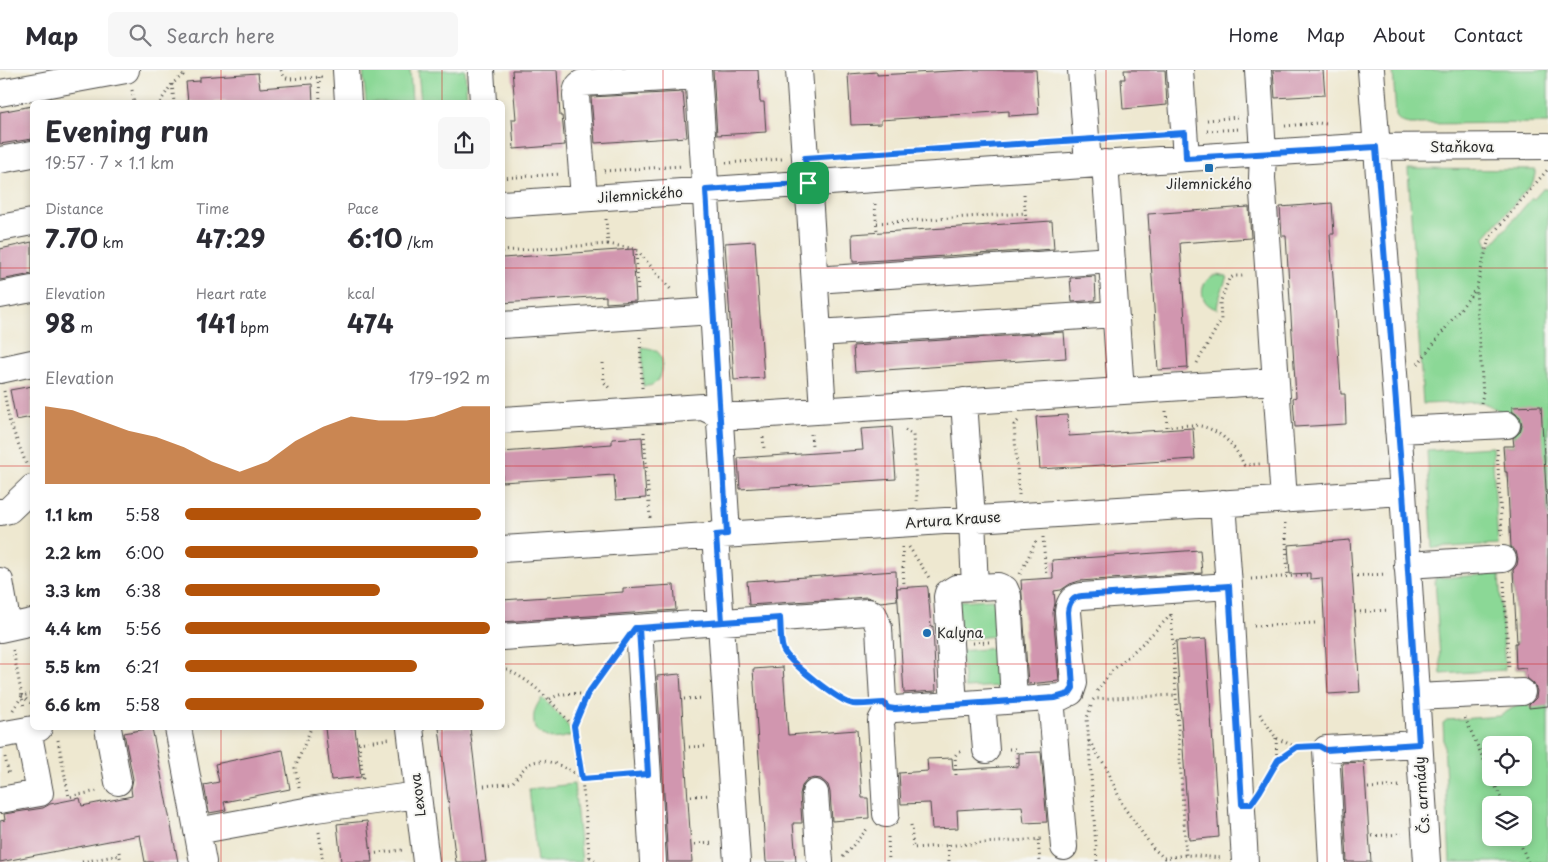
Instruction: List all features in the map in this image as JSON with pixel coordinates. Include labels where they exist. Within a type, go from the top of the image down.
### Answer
[{"type":"street","points":[[12,84],[126,70]]},
{"type":"street","points":[[481,70],[484,100]]},
{"type":"street","points":[[799,70],[823,410]]},
{"type":"street","points":[[1081,70],[1086,139],[1097,164],[1112,260],[1121,390]]},
{"type":"street","points":[[1180,70],[1185,138]]},
{"type":"street","points":[[1258,70],[1262,132],[1262,178],[1284,500]]},
{"type":"street","name":"Čs. armády","points":[[1371,70],[1403,492],[1399,569],[1416,697],[1427,862]]},
{"type":"street","points":[[346,73],[348,100]]},
{"type":"street","points":[[584,198],[576,96],[579,85],[582,83],[698,73],[706,190],[702,312],[720,415],[722,622],[737,862]]},
{"type":"street","name":"Jilemnického","points":[[505,204],[1097,164],[1185,138],[1262,132],[1376,147]]},
{"type":"street","name":"Staňkova","points":[[1376,147],[1548,146]]},
{"type":"street","points":[[0,160],[30,154]]},
{"type":"street","points":[[0,228],[30,222]]},
{"type":"street","points":[[815,280],[1112,260]]},
{"type":"street","points":[[0,295],[30,289]]},
{"type":"street","points":[[505,325],[702,312]]},
{"type":"street","points":[[818,333],[1115,314]]},
{"type":"street","points":[[1,379],[30,364]]},
{"type":"street","points":[[505,420],[703,407],[720,415],[741,416],[1275,381]]},
{"type":"street","points":[[964,401],[975,587]]},
{"type":"street","points":[[1398,430],[1495,425]]},
{"type":"street","points":[[0,512],[9,510],[30,490]]},
{"type":"street","name":"Artura Krause","points":[[505,549],[1403,492]]},
{"type":"street","points":[[1223,502],[1242,804],[1235,860]]},
{"type":"street","points":[[1399,569],[1503,559]]},
{"type":"street","points":[[0,581],[14,626]]},
{"type":"street","points":[[886,705],[895,709],[1061,697],[1069,694],[1073,688],[1068,612],[1071,601],[1078,597],[1170,602],[1228,583]]},
{"type":"street","points":[[954,705],[947,597],[948,593],[956,588],[1002,586],[1007,592],[1014,700]]},
{"type":"street","points":[[505,637],[868,612],[874,615],[879,628],[886,705],[881,721],[886,814]]},
{"type":"street","points":[[637,628],[653,862]]},
{"type":"street","points":[[1416,697],[1522,692]]},
{"type":"street","points":[[1051,698],[1055,841]]},
{"type":"street","points":[[982,703],[986,750]]},
{"type":"street","points":[[108,730],[118,782]]},
{"type":"street","points":[[178,730],[203,862]]},
{"type":"street","points":[[1,735],[41,731],[40,793],[6,799]]},
{"type":"street","name":"Lexova","points":[[403,733],[418,795],[418,856]]},
{"type":"street","points":[[1332,862],[1326,750],[1419,744]]},
{"type":"street","points":[[815,793],[820,862]]},
{"type":"street","points":[[197,831],[319,809],[418,795]]},
{"type":"path","points":[[161,100],[172,84],[183,76],[183,70]]},
{"type":"path","points":[[281,70],[284,77],[289,78],[318,77],[346,73]]},
{"type":"path","points":[[318,77],[320,100]]},
{"type":"path","points":[[172,84],[174,100]]},
{"type":"path","points":[[1185,138],[1218,118],[1262,132]]},
{"type":"path","points":[[704,164],[1086,139],[1185,138],[1262,132],[1318,123],[1326,124]]},
{"type":"path","points":[[1495,425],[1481,399],[1483,394],[1476,290],[1489,238],[1548,169]]},
{"type":"path","points":[[1024,194],[1026,220]]},
{"type":"path","points":[[875,204],[877,231]]},
{"type":"path","points":[[876,223],[1026,213]]},
{"type":"path","points":[[606,214],[608,244]]},
{"type":"path","points":[[505,251],[608,244],[636,249],[702,312]]},
{"type":"path","points":[[636,249],[640,316],[642,411],[650,527]]},
{"type":"path","points":[[1194,386],[1194,369],[1221,320],[1220,303],[1229,279],[1234,276],[1268,275]]},
{"type":"path","points":[[1415,367],[1476,290]]},
{"type":"path","points":[[1,379],[9,420],[26,464],[30,480]]},
{"type":"path","points":[[870,407],[913,435],[918,522]]},
{"type":"path","points":[[1020,420],[1014,425],[1020,516]]},
{"type":"path","points":[[1166,427],[1194,426],[1208,429],[1234,445],[1244,464],[1281,463]]},
{"type":"path","points":[[1284,500],[1288,577]]},
{"type":"path","points":[[1043,537],[1046,576]]},
{"type":"path","points":[[902,546],[904,585]]},
{"type":"path","points":[[1352,576],[1399,569]]},
{"type":"path","points":[[1228,583],[1310,576]]},
{"type":"path","points":[[1170,602],[1186,855]]},
{"type":"path","points":[[1097,862],[1087,718],[1100,686],[1112,671],[1144,642],[1170,602]]},
{"type":"path","points":[[1355,612],[1392,610]]},
{"type":"path","points":[[780,618],[783,650],[787,656],[812,678],[840,698],[852,704],[886,705]]},
{"type":"path","points":[[1231,627],[1316,623]]},
{"type":"path","points":[[14,626],[22,696],[30,711]]},
{"type":"path","points":[[598,862],[590,860],[582,779],[574,726],[587,695],[637,628]]},
{"type":"path","points":[[505,669],[516,673],[550,699],[574,726]]},
{"type":"path","points":[[550,699],[564,693],[587,695]]},
{"type":"path","points":[[22,696],[30,694]]},
{"type":"path","points":[[1094,699],[1176,695]]},
{"type":"path","points":[[1463,695],[1465,720],[1482,756]]},
{"type":"path","points":[[22,696],[30,702]]},
{"type":"path","points":[[1236,709],[1253,709],[1258,712],[1276,738],[1278,760]]},
{"type":"path","points":[[310,730],[295,768],[319,809],[322,862]]},
{"type":"path","points":[[41,731],[68,797]]},
{"type":"path","points":[[319,809],[336,800],[363,778],[358,743],[403,733]]},
{"type":"path","points":[[1,735],[6,799]]},
{"type":"path","points":[[1276,738],[1297,747],[1319,746],[1326,750]]},
{"type":"path","points":[[1089,741],[1106,767],[1124,806],[1164,860],[1186,855],[1235,860]]},
{"type":"path","points":[[1242,804],[1251,804],[1278,760],[1297,747]]},
{"type":"path","points":[[484,786],[512,783],[529,764],[536,762],[554,764],[574,773],[582,779],[648,774]]},
{"type":"path","points":[[1368,788],[1403,786]]},
{"type":"path","points":[[840,862],[844,854],[872,822],[886,814]]},
{"type":"path","points":[[911,825],[912,848],[1055,841]]},
{"type":"path","points":[[1372,836],[1406,834]]},
{"type":"path","points":[[1040,862],[1055,841]]},
{"type":"path","points":[[948,845],[949,862]]},
{"type":"path","points":[[1521,846],[1528,862]]},
{"type":"path","points":[[82,862],[120,853],[121,862]]},
{"type":"path","points":[[371,854],[418,856]]},
{"type":"green space","points":[[363,70],[410,70],[412,100],[366,100]]},
{"type":"green space","points":[[418,70],[465,70],[467,100],[421,100]]},
{"type":"green space","points":[[1393,70],[1548,70],[1548,123],[1404,123],[1396,116]]},
{"type":"green space","points":[[1408,169],[1535,170],[1533,182],[1485,237],[1489,248],[1532,198],[1534,199],[1543,189],[1548,189],[1548,862],[1450,862],[1443,723],[1447,720],[1500,716],[1528,698],[1526,669],[1516,669],[1515,643],[1517,642],[1507,472],[1505,472],[1503,446],[1514,445],[1512,417],[1482,402],[1423,404]]},
{"type":"green space","points":[[1217,274],[1227,276],[1217,309],[1206,302],[1202,292],[1206,281]]},
{"type":"green space","points":[[642,347],[655,350],[659,353],[662,361],[660,376],[650,386],[643,386]]},
{"type":"green space","points":[[1492,447],[1498,544],[1433,548],[1427,451]]},
{"type":"green space","points":[[1499,574],[1505,670],[1441,674],[1435,578]]},
{"type":"green space","points":[[992,599],[997,602],[999,632],[997,636],[961,639],[958,601]]},
{"type":"green space","points":[[996,648],[1001,652],[1000,686],[965,688],[961,651]]},
{"type":"green space","points":[[542,698],[564,720],[572,735],[552,738],[544,736],[535,729],[534,712]]},
{"type":"green space","points":[[574,784],[582,862],[537,862],[529,789]]},
{"type":"building","points":[[512,70],[557,70],[560,116],[562,116],[565,145],[514,149],[512,119],[516,119]]},
{"type":"building","points":[[713,70],[758,70],[760,102],[764,102],[766,132],[717,135]]},
{"type":"building","points":[[970,70],[1036,70],[1039,114],[1009,116],[1009,111],[881,120],[881,124],[851,125],[848,74],[877,72],[877,75]]},
{"type":"building","points":[[1124,70],[1165,70],[1167,105],[1123,109],[1121,79],[1125,79]]},
{"type":"building","points":[[1273,70],[1323,70],[1325,95],[1275,98]]},
{"type":"building","points":[[258,73],[260,88],[312,84],[313,100],[188,100],[186,82],[200,81],[200,77]]},
{"type":"building","points":[[683,92],[687,137],[595,143],[591,97]]},
{"type":"building","points":[[30,106],[30,139],[0,144],[0,112]]},
{"type":"building","points":[[1332,203],[1334,234],[1330,234],[1341,394],[1345,394],[1346,424],[1295,427],[1293,398],[1296,397],[1286,236],[1282,236],[1280,207]]},
{"type":"building","points":[[1249,207],[1251,238],[1180,243],[1188,368],[1158,370],[1148,214]]},
{"type":"building","points":[[1052,221],[1054,249],[853,262],[852,234]]},
{"type":"building","points":[[755,241],[764,378],[734,380],[725,243]]},
{"type":"building","points":[[30,242],[30,274],[0,280],[0,249]]},
{"type":"building","points":[[633,249],[636,301],[606,303],[606,296],[505,303],[505,258]]},
{"type":"building","points":[[1095,276],[1096,300],[1072,302],[1070,278]]},
{"type":"building","points":[[1064,332],[1066,358],[855,372],[853,346]]},
{"type":"building","points":[[30,386],[30,417],[16,420],[10,390]]},
{"type":"building","points":[[1541,406],[1548,521],[1548,706],[1529,708],[1529,705],[1536,698],[1537,691],[1534,684],[1527,678],[1526,668],[1516,669],[1515,643],[1517,643],[1513,570],[1517,565],[1518,559],[1516,551],[1511,547],[1507,472],[1505,472],[1503,446],[1514,446],[1513,438],[1520,432],[1522,425],[1520,417],[1512,411],[1512,407]]},
{"type":"building","points":[[1067,415],[1069,436],[1193,428],[1195,459],[1040,469],[1036,417]]},
{"type":"building","points":[[892,427],[896,479],[740,489],[738,458],[863,450],[861,429]]},
{"type":"building","points":[[642,437],[646,498],[616,500],[614,475],[505,482],[505,452],[612,444],[612,439]]},
{"type":"building","points":[[1350,540],[1360,692],[1328,694],[1322,578],[1310,579],[1310,573],[1290,574],[1288,545]]},
{"type":"building","points":[[1200,550],[1202,573],[1079,581],[1061,590],[1054,591],[1055,603],[1053,613],[1059,681],[1028,684],[1021,580],[1053,578],[1052,560]]},
{"type":"building","points":[[896,571],[897,600],[881,602],[867,597],[749,605],[747,581]]},
{"type":"building","points":[[674,585],[676,610],[505,622],[505,600],[623,592],[623,588]]},
{"type":"building","points":[[927,586],[931,627],[933,626],[936,691],[904,693],[897,588]]},
{"type":"building","points":[[1206,639],[1219,837],[1189,840],[1176,641]]},
{"type":"building","points":[[783,667],[788,735],[857,730],[862,798],[868,798],[869,818],[832,821],[828,785],[821,779],[807,780],[802,786],[800,794],[802,823],[793,823],[796,862],[766,862],[753,669]]},
{"type":"building","points":[[680,674],[692,862],[668,862],[657,676]]},
{"type":"building","points":[[152,730],[178,862],[145,862],[140,835],[0,862],[0,821],[5,820],[4,814],[43,808],[50,804],[80,798],[82,806],[132,796],[133,779],[124,733]]},
{"type":"building","points":[[325,730],[355,730],[361,777],[331,780]]},
{"type":"building","points":[[439,730],[470,730],[486,862],[456,862]]},
{"type":"building","points":[[283,750],[290,789],[224,802],[226,810],[209,813],[204,785],[219,782],[215,764]]},
{"type":"building","points":[[1041,752],[1047,822],[1024,823],[1022,806],[957,810],[958,828],[932,829],[930,803],[901,804],[899,773],[928,771],[927,759],[952,758],[953,770],[1019,766],[1019,753]]},
{"type":"building","points":[[1364,762],[1371,862],[1347,862],[1342,763]]},
{"type":"building","points":[[367,821],[372,862],[341,862],[337,824]]},
{"type":"place","name":"Jilemnického","points":[[1209,168]]},
{"type":"place","name":"Kalyna","points":[[927,633]]},
{"type":"route","points":[[1185,133],[1186,158],[1263,152],[1376,147],[1403,492],[1419,744],[1326,750],[1319,746],[1297,747],[1278,760],[1251,804],[1242,804],[1229,586],[1082,596],[1074,599],[1069,604],[1068,612],[1074,683],[1069,694],[1055,698],[895,709],[888,708],[884,703],[852,704],[840,698],[812,678],[787,656],[783,650],[780,618],[639,628],[648,774],[582,779],[574,726],[587,695],[635,628],[722,622],[716,535],[727,534],[706,190],[808,183],[805,158],[1086,139],[1185,133]]}]
